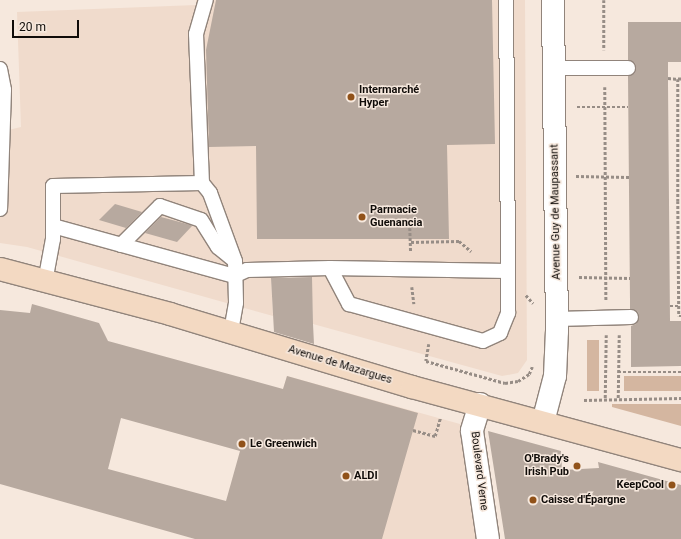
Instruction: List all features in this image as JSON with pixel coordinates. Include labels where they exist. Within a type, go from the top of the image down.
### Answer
[{"type":"street","name":"Avenue Guy de Maupassant","points":[[543,422],[555,376],[557,319],[553,0]]},
{"type":"street","name":"Avenue de Mazargues","points":[[0,269],[231,332],[412,386],[681,460]]},
{"type":"street","name":"Boulevard Verne","points":[[480,404],[472,431],[488,539]]},
{"type":"lane","points":[[206,0],[196,34],[202,182],[210,193],[235,261],[234,276],[236,303],[231,332]]},
{"type":"lane","points":[[330,268],[349,304],[483,341],[500,333],[508,312],[506,0]]},
{"type":"lane","points":[[0,68],[4,90],[0,209]]},
{"type":"lane","points":[[554,68],[628,68]]},
{"type":"lane","points":[[45,282],[53,239],[53,186],[202,182]]},
{"type":"lane","points":[[121,245],[160,206],[201,220],[218,247],[235,261]]},
{"type":"lane","points":[[53,226],[234,276],[247,270],[330,268],[508,271]]},
{"type":"lane","points":[[557,319],[606,325],[631,317]]},
{"type":"path","points":[[604,0],[606,278],[605,398]]},
{"type":"path","points":[[668,78],[679,79],[679,316],[681,316]]},
{"type":"path","points":[[554,107],[628,107]]},
{"type":"path","points":[[556,176],[629,177]]},
{"type":"path","points":[[557,277],[630,278]]},
{"type":"path","points":[[670,306],[679,306]]},
{"type":"path","points":[[599,332],[606,325]]},
{"type":"path","points":[[606,325],[619,332],[618,398]]},
{"type":"path","points":[[618,372],[681,372]]},
{"type":"path","points":[[584,400],[605,398],[681,398]]},
{"type":"path","points":[[413,430],[435,436],[440,417]]},
{"type":"shaded area","points":[[196,0],[525,0],[527,360],[518,373],[502,376],[313,324],[311,275],[271,277],[273,316],[27,247],[0,243],[0,132],[21,127],[17,12],[196,5]]},
{"type":"shaded area","points":[[587,340],[599,340],[599,391],[587,391]]},
{"type":"shaded area","points":[[287,376],[460,424],[478,539],[239,539]]},
{"type":"shaded area","points":[[624,376],[681,376],[681,391],[624,391]]},
{"type":"shaded area","points":[[612,404],[681,404],[681,426],[612,407]]},
{"type":"building","name":"Intermarché Hyper","points":[[216,0],[492,0],[495,144],[447,145],[449,239],[257,239],[256,146],[209,147],[206,50]]},
{"type":"building","points":[[628,22],[681,22],[681,62],[668,62],[668,83],[670,321],[681,321],[681,366],[631,367],[631,326],[636,324],[639,317],[638,312],[630,309],[628,76],[635,73],[636,68],[635,63],[628,60]]},
{"type":"building","points":[[115,204],[142,212],[126,228],[99,220]]},
{"type":"building","points":[[161,217],[192,226],[177,242],[145,233]]},
{"type":"building","points":[[312,277],[314,344],[274,332],[271,278]]},
{"type":"building","points":[[32,304],[99,323],[108,341],[283,389],[287,376],[418,413],[382,539],[195,539],[0,484],[0,310],[30,313]],"holes":[[[121,418],[240,451],[226,501],[108,469]]]},
{"type":"building","points":[[488,431],[561,451],[562,470],[599,468],[598,462],[681,485],[681,539],[505,539]]},
{"type":"place","name":"Intermarché Hyper","points":[[351,97]]},
{"type":"place","name":"Parmacie Guenancia","points":[[362,217]]},
{"type":"place","name":"Le Greenwich","points":[[242,444]]},
{"type":"place","name":"O'Brady's Irish Pub","points":[[577,466]]},
{"type":"place","name":"ALDI","points":[[346,476]]},
{"type":"place","name":"KeepCool","points":[[672,485]]},
{"type":"place","name":"Caisse d'Épargne","points":[[533,500]]}]
